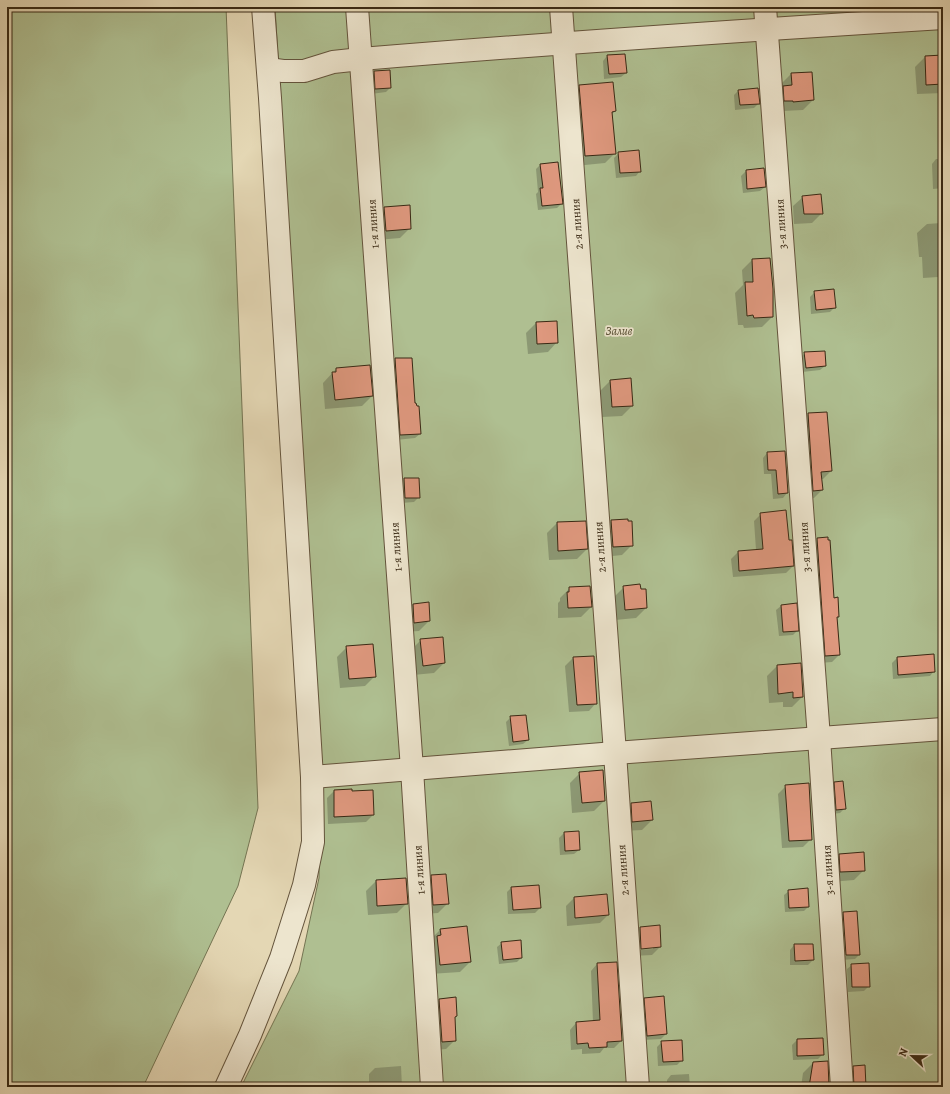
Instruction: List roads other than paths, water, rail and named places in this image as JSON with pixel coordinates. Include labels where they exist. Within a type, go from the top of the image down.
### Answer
[{"type":"street","points":[[226,1087],[250,1035],[281,958],[304,885],[313,842],[312,777],[263,7]]},
{"type":"street","name":"1-я линия","points":[[356,7],[412,769],[432,1087]]},
{"type":"street","name":"2-я линия","points":[[561,7],[638,1087]]},
{"type":"street","name":"3-я линия","points":[[765,7],[819,738],[842,1087]]},
{"type":"street","points":[[268,69],[288,72],[304,71],[333,62],[360,58],[943,18]]},
{"type":"street","points":[[312,777],[943,729]]},
{"type":"park label","name":"Залив","points":[[619,331]]}]
